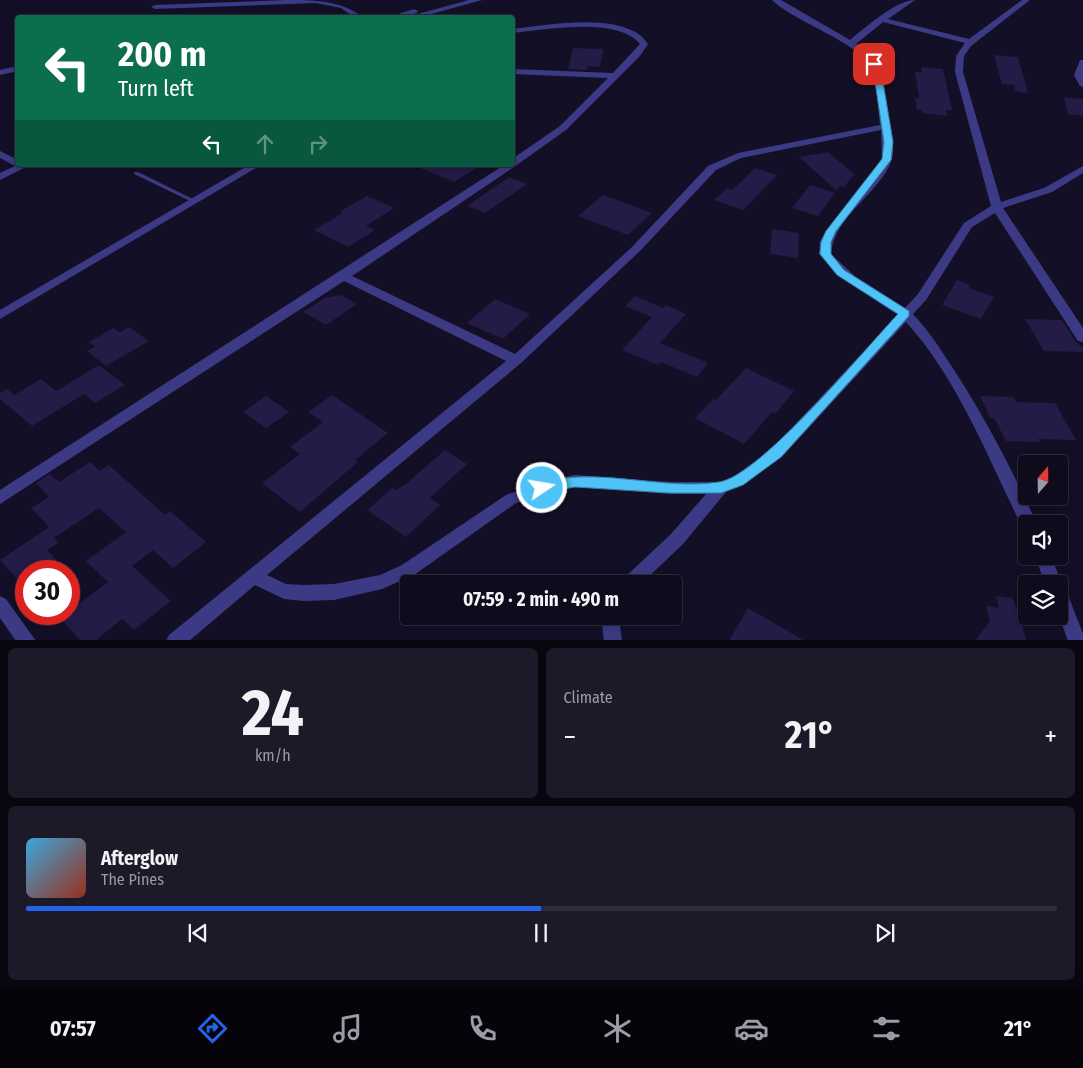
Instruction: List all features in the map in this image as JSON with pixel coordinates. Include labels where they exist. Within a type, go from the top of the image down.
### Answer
[{"type":"street","points":[[400,15],[460,0]]},
{"type":"street","points":[[418,15],[478,0]]},
{"type":"street","points":[[776,0],[869,57],[877,70],[884,127],[888,142],[886,160],[831,231],[826,242],[826,254],[840,272],[905,314],[918,328],[959,389],[1013,489],[1025,515]]},
{"type":"street","points":[[850,45],[880,19],[911,0]]},
{"type":"street","points":[[1026,0],[971,42],[960,56],[959,72],[997,207],[1083,338]]},
{"type":"street","points":[[156,4],[316,1],[343,6],[356,15]]},
{"type":"street","points":[[880,19],[971,42]]},
{"type":"street","points":[[515,31],[594,26],[621,29],[642,39],[644,44],[642,50],[563,128],[515,162]]},
{"type":"street","points":[[1083,62],[1078,76],[1083,84]]},
{"type":"street","points":[[0,73],[15,69]]},
{"type":"street","points":[[515,71],[614,76]]},
{"type":"street","points":[[175,640],[516,360],[636,249],[712,168],[738,156],[884,127]]},
{"type":"street","points":[[0,154],[15,162]]},
{"type":"street","points":[[0,169],[15,165]]},
{"type":"street","points":[[0,176],[15,167]]},
{"type":"street","points":[[0,315],[253,167]]},
{"type":"street","points":[[0,498],[507,167]]},
{"type":"street","points":[[253,576],[284,590],[304,593],[334,592],[382,582],[408,570],[511,499],[553,485],[575,481],[670,488],[721,488],[738,481],[777,453],[922,298],[968,225],[997,207],[1048,190],[1083,169]]},
{"type":"street","points":[[343,276],[516,360]]},
{"type":"street","points":[[639,575],[677,539],[721,488]]},
{"type":"street","points":[[0,604],[27,640]]},
{"type":"street","points":[[1068,618],[1077,640]]},
{"type":"street","points":[[611,625],[613,640]]},
{"type":"lane","points":[[136,173],[194,201]]},
{"type":"building","points":[[573,48],[603,49],[600,67],[588,66],[587,70],[568,69]]},
{"type":"building","points":[[994,55],[1018,57],[1028,93],[1015,91],[1014,85],[1002,84]]},
{"type":"building","points":[[921,67],[943,69],[952,110],[946,110],[948,116],[922,113],[921,110],[917,110],[915,98],[919,98],[915,72],[922,72]]},
{"type":"building","points":[[1064,97],[1083,99],[1083,116],[1068,114]]},
{"type":"building","points":[[828,152],[854,174],[844,187],[840,186],[837,191],[799,157]]},
{"type":"building","points":[[418,167],[478,167],[454,182]]},
{"type":"building","points":[[755,168],[777,175],[743,210],[714,200],[727,188],[732,190]]},
{"type":"building","points":[[509,177],[527,184],[485,213],[467,206]]},
{"type":"building","points":[[810,185],[835,193],[818,216],[792,208]]},
{"type":"building","points":[[603,195],[652,213],[628,235],[578,216]]},
{"type":"building","points":[[367,196],[394,208],[366,226],[375,230],[348,247],[314,230],[343,213],[339,212]]},
{"type":"building","points":[[772,229],[799,233],[798,258],[770,254]]},
{"type":"building","points":[[957,280],[970,285],[969,288],[994,297],[981,319],[942,305]]},
{"type":"building","points":[[341,295],[357,304],[326,325],[303,312],[325,298]]},
{"type":"building","points":[[635,296],[663,308],[666,305],[686,314],[660,343],[708,363],[697,377],[661,362],[658,365],[622,350],[652,317],[625,306]]},
{"type":"building","points":[[495,299],[530,314],[503,339],[467,323]]},
{"type":"building","points":[[1025,319],[1062,320],[1076,342],[1083,348],[1083,352],[1044,351]]},
{"type":"building","points":[[129,327],[149,341],[106,366],[87,351],[95,347],[89,342],[113,328],[120,332]]},
{"type":"building","points":[[99,365],[125,385],[95,403],[84,394],[32,426],[0,399],[0,393],[7,389],[14,395],[41,379],[56,391]]},
{"type":"building","points":[[746,368],[794,391],[775,414],[772,412],[744,444],[695,418],[713,399],[716,400]]},
{"type":"building","points":[[332,395],[388,433],[355,460],[358,462],[300,512],[262,483],[300,454],[290,447],[323,422],[308,412]]},
{"type":"building","points":[[266,396],[289,412],[266,428],[243,412]]},
{"type":"building","points":[[980,396],[1013,397],[1016,402],[1055,403],[1076,440],[1038,439],[1040,442],[1006,441],[994,418],[990,418]]},
{"type":"building","points":[[445,450],[467,464],[430,498],[440,505],[406,537],[367,510],[392,488],[396,490],[407,483]]},
{"type":"building","points":[[90,462],[100,471],[109,465],[165,515],[170,511],[206,542],[173,568],[153,550],[132,566],[171,601],[134,630],[122,619],[96,640],[80,640],[66,625],[80,625],[80,603],[108,582],[86,561],[126,532],[99,508],[54,538],[58,543],[47,550],[57,560],[15,560],[15,577],[0,560],[49,527],[31,508],[49,497],[36,483],[50,474],[59,482]]},
{"type":"building","points":[[996,596],[1013,598],[1018,613],[1018,625],[1022,625],[1027,640],[976,640],[990,621],[986,606],[999,608]]},
{"type":"building","points":[[748,608],[803,640],[730,640]]},
{"type":"route","points":[[542,488],[575,481],[670,488],[721,488],[738,481],[777,453],[905,314],[840,272],[826,254],[826,242],[831,231],[886,160],[888,142],[884,127],[879,79],[874,64]]}]
